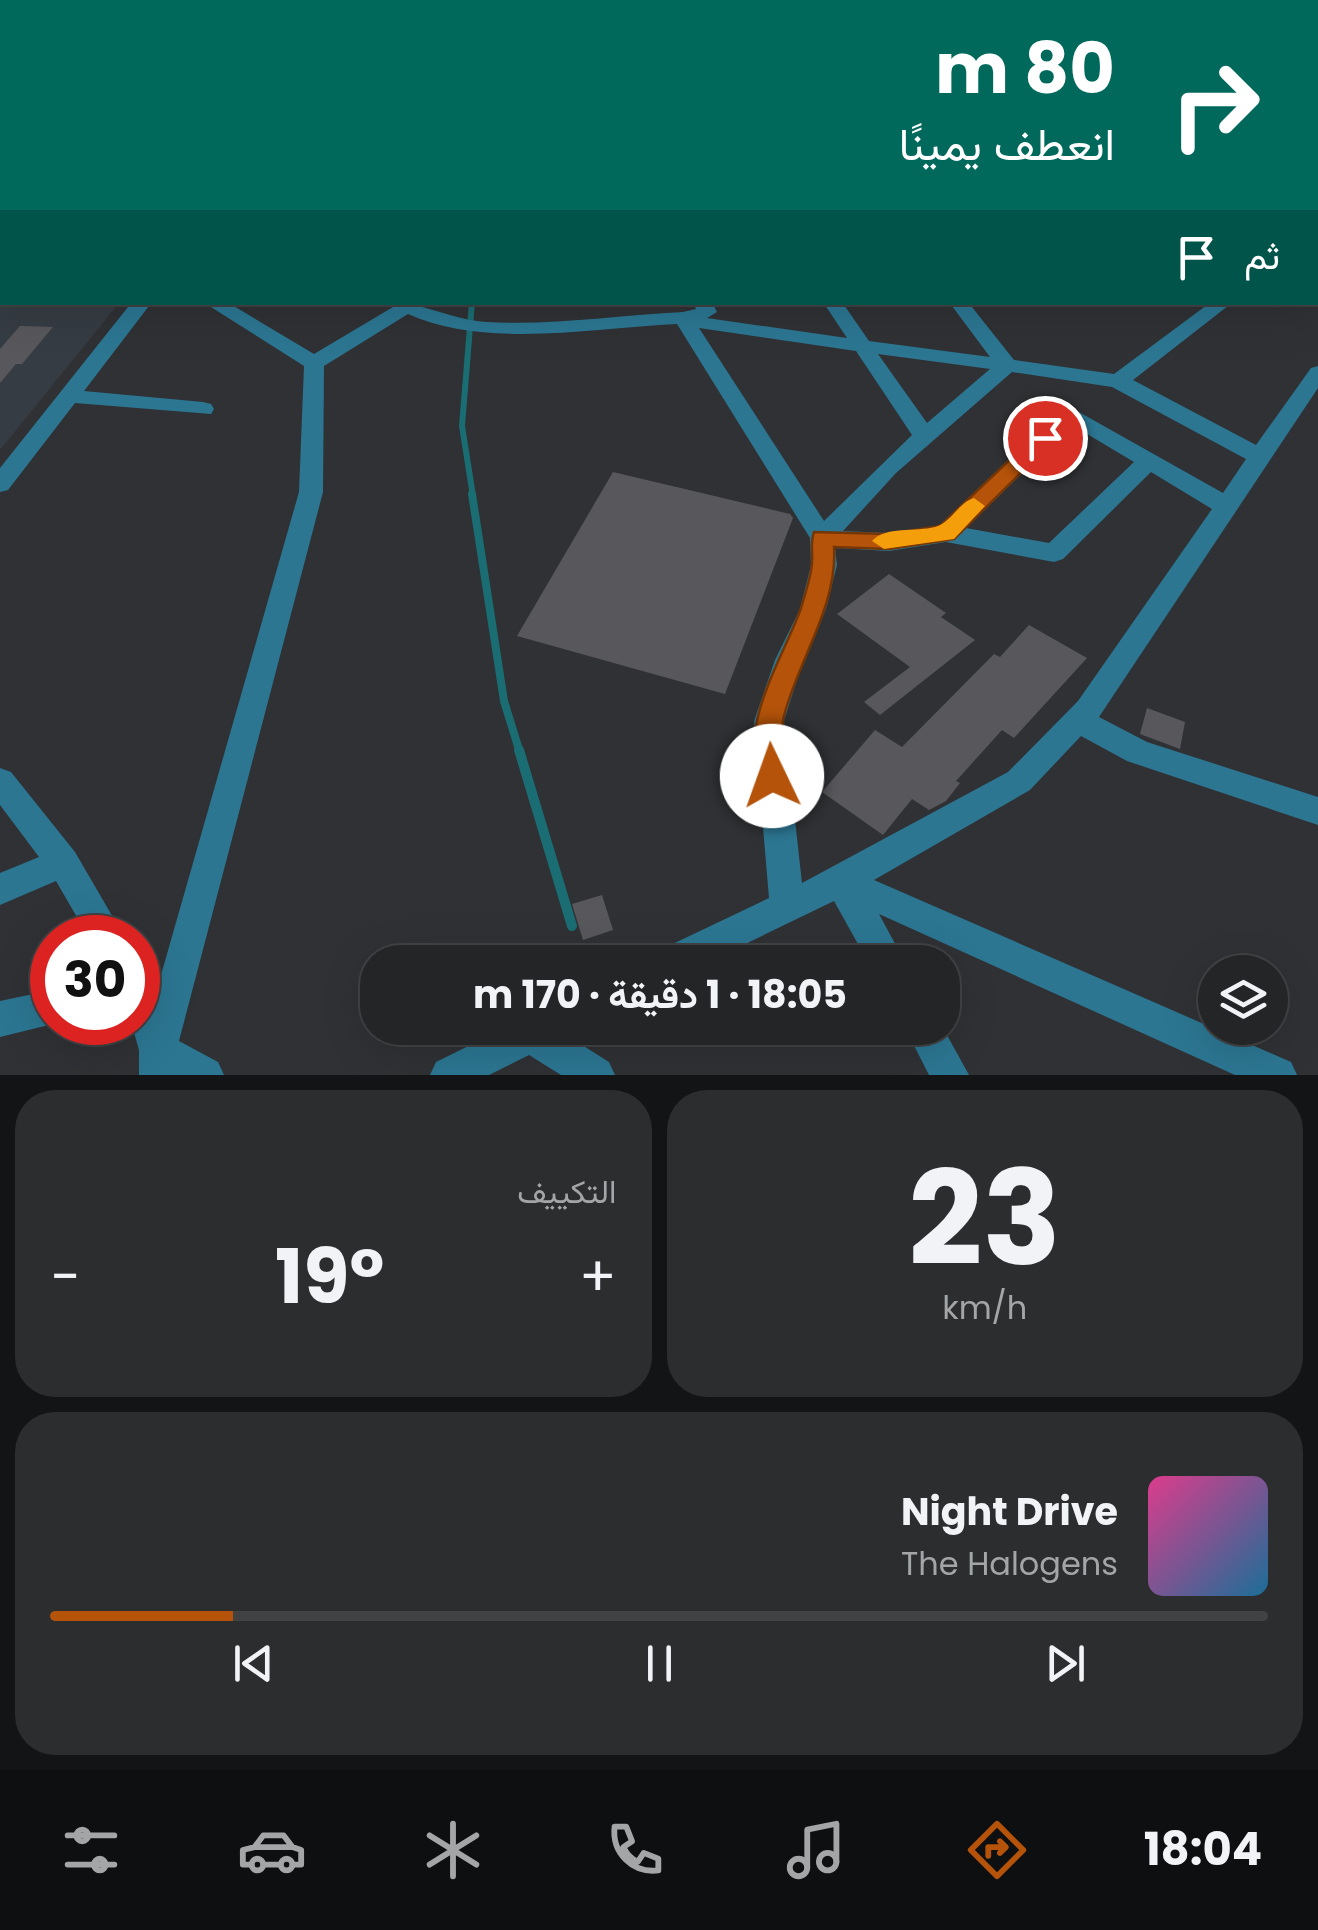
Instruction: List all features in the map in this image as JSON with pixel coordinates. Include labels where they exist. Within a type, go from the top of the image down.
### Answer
[{"type":"street","points":[[0,484],[141,305]]},
{"type":"street","points":[[217,305],[314,362]]},
{"type":"street","points":[[314,362],[400,305]]},
{"type":"street","points":[[407,305],[439,311],[487,328],[683,318],[707,312],[704,305]]},
{"type":"street","points":[[834,305],[925,437]]},
{"type":"street","points":[[960,305],[1007,365]]},
{"type":"street","points":[[1118,381],[1218,305]]},
{"type":"street","points":[[683,318],[722,328],[1118,381],[1260,457]]},
{"type":"street","points":[[683,318],[822,538],[824,564],[812,609],[789,660],[769,721],[786,904]]},
{"type":"street","points":[[205,1075],[158,1062],[311,492],[314,362]]},
{"type":"street","points":[[822,538],[888,468],[1007,365]]},
{"type":"street","points":[[705,945],[841,881],[1018,781],[1078,720],[1318,372]]},
{"type":"street","points":[[66,396],[203,409]]},
{"type":"street","points":[[946,533],[1070,414],[1226,506]]},
{"type":"street","points":[[822,538],[889,542],[946,533],[1054,553],[1148,460]]},
{"type":"street","points":[[1078,720],[1138,752],[1318,811]]},
{"type":"street","points":[[4,792],[63,863],[94,915]]},
{"type":"street","points":[[0,889],[63,863]]},
{"type":"street","points":[[841,881],[877,945]]},
{"type":"street","points":[[841,881],[1278,1075]]},
{"type":"street","points":[[0,1019],[30,1013]]},
{"type":"street","points":[[449,1075],[509,1045]]},
{"type":"street","points":[[556,1045],[596,1075]]},
{"type":"street","points":[[933,1045],[950,1075]]},
{"type":"shaded area","points":[[0,305],[117,305],[0,450]]},
{"type":"building","points":[[20,326],[53,327],[0,383],[0,349]]},
{"type":"building","points":[[613,472],[790,514],[793,518],[725,694],[517,636]]},
{"type":"building","points":[[889,574],[946,613],[941,617],[975,640],[880,715],[864,702],[910,667],[837,614]]},
{"type":"building","points":[[1029,625],[1087,658],[1014,738],[1002,730],[956,781],[960,783],[946,801],[929,810],[912,799],[883,835],[822,792],[875,730],[902,747],[994,654],[1000,657]]},
{"type":"building","points":[[1147,708],[1185,722],[1180,749],[1140,734]]},
{"type":"building","points":[[602,895],[613,930],[583,940],[572,904]]},
{"type":"waterway","points":[[472,305],[462,426],[473,496]]},
{"type":"waterway","points":[[472,494],[504,701],[520,753]]},
{"type":"waterway","points":[[519,750],[572,926]]},
{"type":"slow traffic","points":[[884,541],[946,533],[974,506]]},
{"type":"route","points":[[772,776],[769,721],[789,660],[812,609],[824,564],[822,538],[889,542],[946,533],[1045,438]]}]
